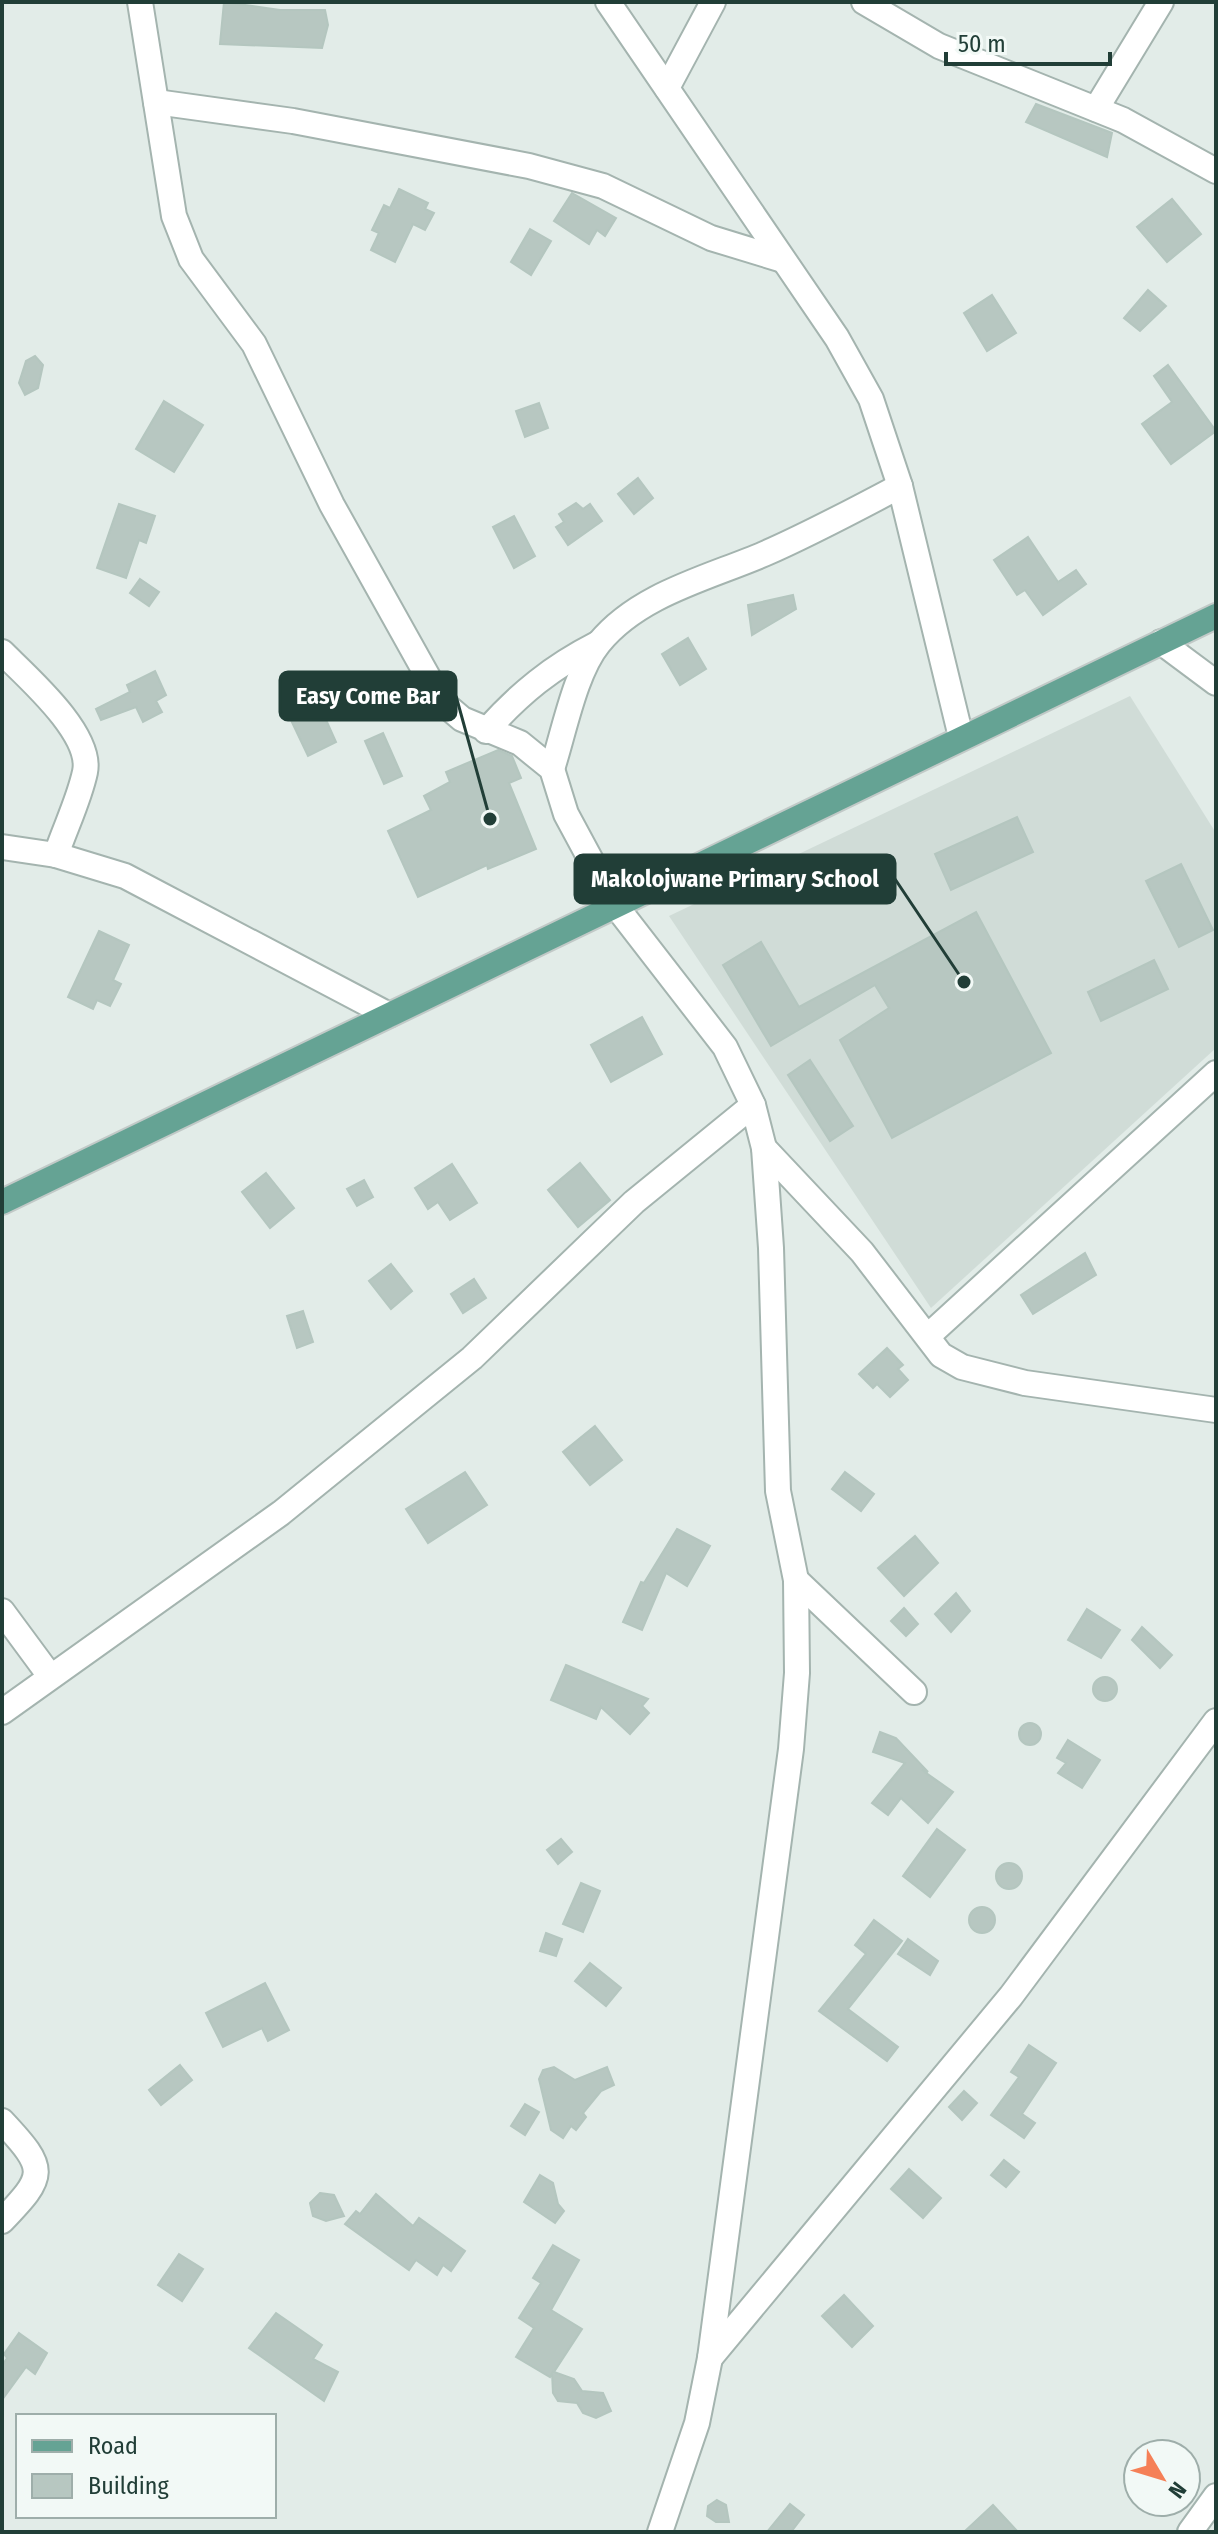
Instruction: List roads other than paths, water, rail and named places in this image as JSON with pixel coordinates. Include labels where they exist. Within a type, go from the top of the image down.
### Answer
[{"type":"main road","points":[[2,1202],[1216,616]]},
{"type":"street","points":[[140,2],[174,216],[191,259],[254,344],[332,505],[442,702],[462,719],[520,743],[552,769],[566,814],[615,905],[725,1047],[753,1105],[764,1148],[771,1248],[778,1491],[796,1580],[797,1673],[791,1749],[710,2358],[697,2423],[660,2532]]},
{"type":"street","points":[[608,2],[837,338],[871,399],[900,486],[961,737]]},
{"type":"street","points":[[667,88],[713,2]]},
{"type":"street","points":[[1096,109],[1161,2]]},
{"type":"street","points":[[878,5],[939,46],[1096,109],[1170,144],[1216,171]]},
{"type":"street","points":[[156,102],[293,121],[529,166],[603,186],[711,238],[783,260]]},
{"type":"street","points":[[486,731],[542,675],[597,644],[654,599],[766,553],[900,486]]},
{"type":"street","points":[[1161,642],[1216,683]]},
{"type":"street","points":[[552,769],[579,683],[597,644]]},
{"type":"street","points":[[2,652],[39,689],[85,750],[86,770],[56,855]]},
{"type":"street","points":[[2,847],[56,855],[125,876],[389,1015]]},
{"type":"street","points":[[928,1336],[1216,1073]]},
{"type":"street","points":[[2,1712],[281,1513],[460,1368],[634,1202],[753,1105]]},
{"type":"street","points":[[764,1148],[853,1242],[941,1355],[962,1367],[1025,1383],[1216,1410]]},
{"type":"street","points":[[796,1580],[914,1692]]},
{"type":"street","points":[[2,1611],[50,1676]]},
{"type":"street","points":[[710,2358],[1011,1996],[1216,1721]]},
{"type":"street","points":[[2,2121],[32,2159],[37,2176],[33,2189],[2,2221]]},
{"type":"street","points":[[1190,2532],[1216,2496]]},
{"type":"place","name":"Easy Come Bar","points":[[490,819]]},
{"type":"place","name":"Makolojwane Primary School","points":[[964,982]]}]
